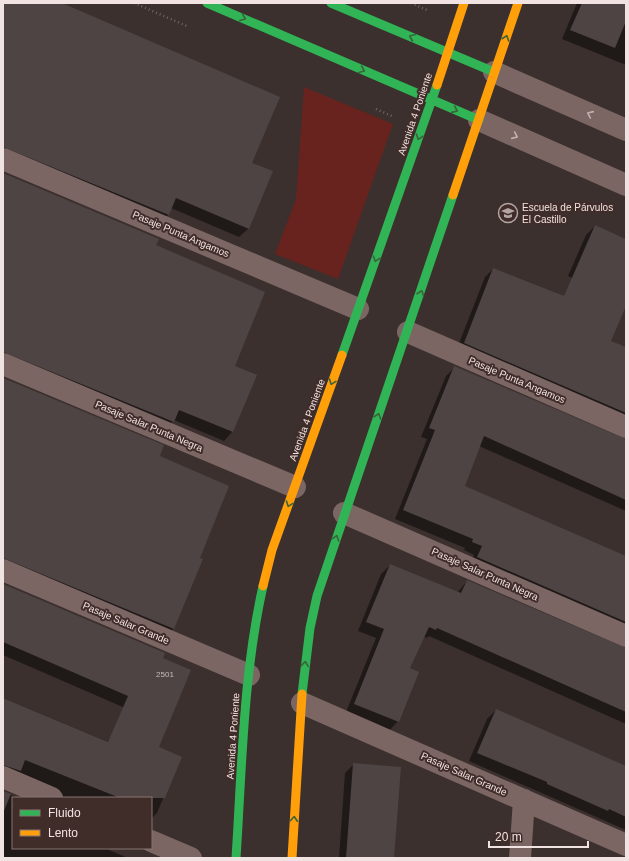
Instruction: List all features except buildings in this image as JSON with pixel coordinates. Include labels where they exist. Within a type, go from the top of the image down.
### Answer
[{"type":"street","points":[[207,3],[626,185]]},
{"type":"street","points":[[332,3],[626,130]]},
{"type":"street","name":"Avenida 4 Poniente","points":[[236,858],[253,635],[264,579],[432,100],[464,3]]},
{"type":"street","points":[[292,858],[308,633],[317,596],[344,513],[408,332],[518,3]]},
{"type":"street","name":"Pasaje Punta Angamos","points":[[3,159],[358,309]]},
{"type":"street","name":"Pasaje Punta Angamos","points":[[408,332],[626,427]]},
{"type":"street","name":"Pasaje Salar Punta Negra","points":[[3,364],[295,487]]},
{"type":"street","name":"Pasaje Salar Punta Negra","points":[[344,513],[626,636]]},
{"type":"street","name":"Pasaje Salar Grande","points":[[3,570],[249,675]]},
{"type":"street","name":"Pasaje Salar Grande","points":[[302,703],[626,846]]},
{"type":"street","points":[[3,777],[50,797]]},
{"type":"street","points":[[520,858],[524,800]]},
{"type":"street","points":[[152,841],[191,858]]},
{"type":"path","points":[[411,3],[429,11]]},
{"type":"shaded area","points":[[304,87],[393,124],[338,279],[275,254],[296,199]]},
{"type":"traffic: fast","points":[[207,3],[479,120]]},
{"type":"traffic: fast","points":[[331,3],[494,72]]},
{"type":"traffic: fast","points":[[342,355],[437,85]]},
{"type":"traffic: fast","points":[[302,694],[310,628],[317,596],[453,195]]},
{"type":"traffic: fast","points":[[236,858],[247,687],[256,620],[263,586]]},
{"type":"traffic: slow","points":[[437,85],[464,3]]},
{"type":"traffic: slow","points":[[453,195],[518,3]]},
{"type":"traffic: slow","points":[[263,586],[272,550],[342,355]]},
{"type":"traffic: slow","points":[[292,858],[302,694]]},
{"type":"place","name":"Escuela de Párvulos El Castillo","points":[[508,213]]}]
